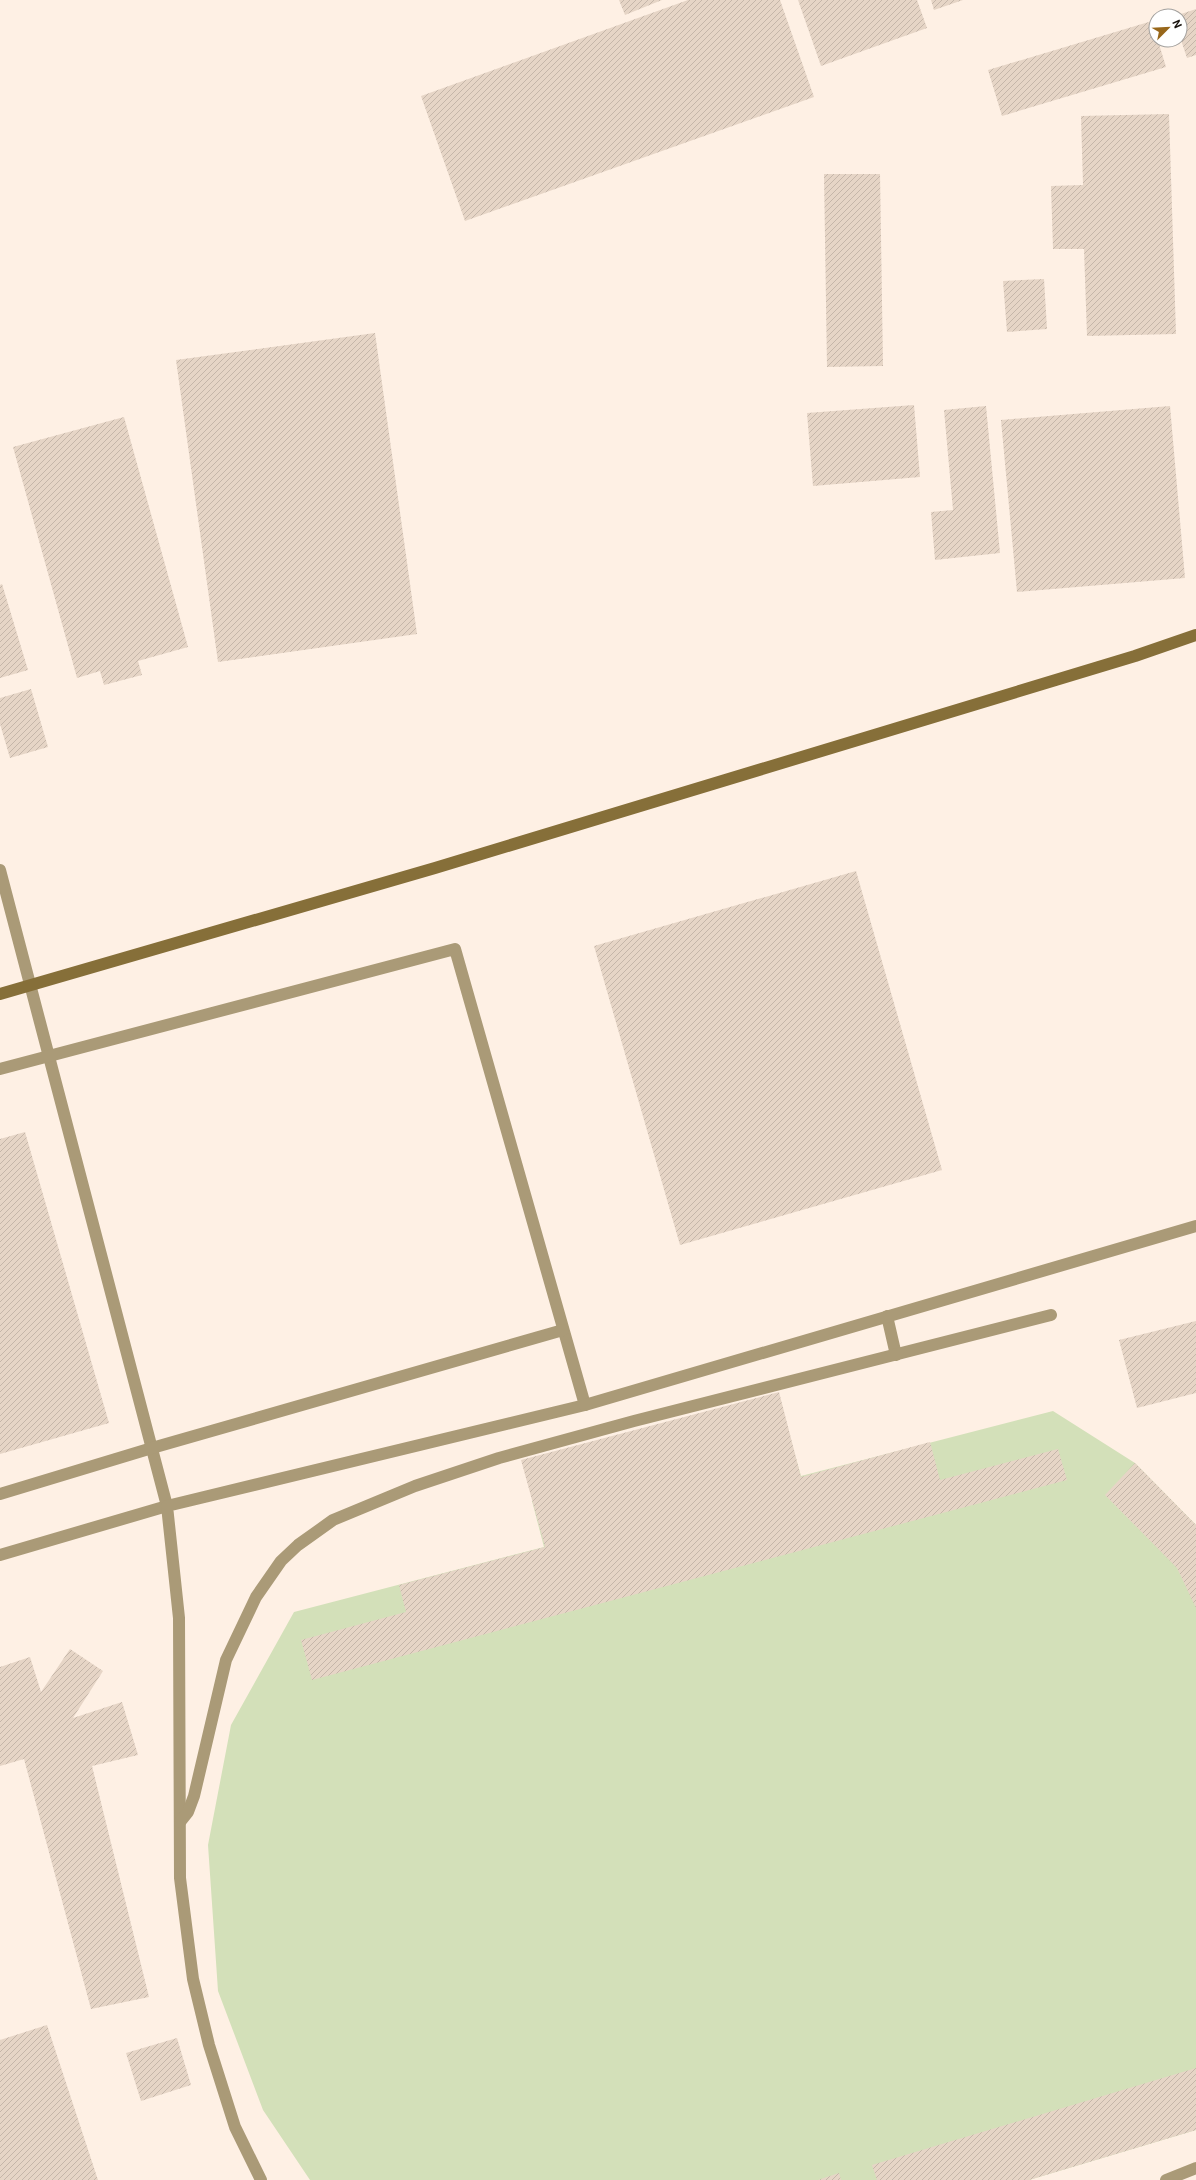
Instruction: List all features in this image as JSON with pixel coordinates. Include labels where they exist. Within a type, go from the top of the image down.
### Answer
[{"type":"street","points":[[0,994],[435,868],[1135,656],[1196,634]]},
{"type":"lane","points":[[0,870],[32,985],[49,1056],[168,1506],[179,1618],[180,1878],[193,1979],[209,2045],[235,2127],[261,2180]]},
{"type":"lane","points":[[0,1070],[455,949],[584,1405]]},
{"type":"lane","points":[[0,1555],[168,1506],[584,1405],[1196,1226]]},
{"type":"lane","points":[[180,1822],[188,1812],[194,1796],[226,1660],[256,1597],[281,1562],[317,1529],[333,1520],[415,1486],[499,1458],[634,1421],[1051,1315]]},
{"type":"lane","points":[[887,1316],[896,1355]]},
{"type":"lane","points":[[0,1494],[152,1448],[563,1330]]},
{"type":"lane","points":[[1166,2180],[1196,2168]]},
{"type":"green space","points":[[1053,1411],[1135,1463],[1196,1525],[1196,2130],[1029,2180],[310,2180],[263,2110],[218,1991],[208,1845],[231,1725],[294,1612],[544,1547],[532,1501],[788,1431],[801,1476]]},
{"type":"building","points":[[619,0],[662,0],[625,15]]},
{"type":"building","points":[[688,0],[780,0],[814,97],[465,221],[421,96]]},
{"type":"building","points":[[798,0],[917,0],[927,28],[821,66]]},
{"type":"building","points":[[931,0],[963,0],[934,10]]},
{"type":"building","points":[[1196,9],[1196,55],[1187,58],[1184,48],[1188,48],[1188,12]]},
{"type":"building","points":[[1148,22],[1148,48],[1160,48],[1166,67],[1002,116],[988,70]]},
{"type":"building","points":[[1169,114],[1176,334],[1087,336],[1084,249],[1053,249],[1051,186],[1083,185],[1081,116]]},
{"type":"building","points":[[824,174],[880,174],[883,366],[827,367]]},
{"type":"building","points":[[1044,279],[1047,329],[1007,332],[1003,281]]},
{"type":"building","points":[[375,333],[417,634],[218,662],[176,360]]},
{"type":"building","points":[[914,405],[920,477],[813,486],[807,413]]},
{"type":"building","points":[[986,406],[1000,553],[935,560],[931,512],[953,510],[944,410]]},
{"type":"building","points":[[1170,406],[1185,578],[1017,592],[1001,420]]},
{"type":"building","points":[[124,417],[188,647],[138,661],[142,675],[104,685],[100,671],[77,678],[13,447]]},
{"type":"building","points":[[2,584],[28,670],[0,678],[0,585]]},
{"type":"building","points":[[31,689],[48,747],[10,758],[0,724],[0,698]]},
{"type":"building","points":[[856,871],[942,1170],[680,1245],[594,946]]},
{"type":"building","points":[[25,1132],[109,1423],[0,1454],[0,1139]]},
{"type":"building","points":[[1196,1321],[1196,1393],[1137,1408],[1119,1340]]},
{"type":"building","points":[[779,1392],[801,1477],[930,1442],[940,1480],[1058,1449],[1067,1480],[312,1680],[301,1640],[406,1612],[399,1585],[545,1547],[521,1460]]},
{"type":"building","points":[[1135,1463],[1196,1525],[1196,1608],[1177,1568],[1105,1495]]},
{"type":"building","points":[[70,1649],[103,1671],[73,1718],[122,1702],[138,1755],[92,1766],[149,1997],[91,2009],[24,1759],[0,1766],[0,1667],[30,1657],[41,1692]]},
{"type":"building","points":[[47,2025],[98,2180],[0,2180],[0,2040]]},
{"type":"building","points":[[177,2038],[191,2085],[141,2101],[126,2053]]},
{"type":"building","points":[[1196,2068],[1196,2130],[1029,2180],[877,2180],[872,2165]]},
{"type":"building","points":[[839,2173],[841,2180],[818,2180]]}]
